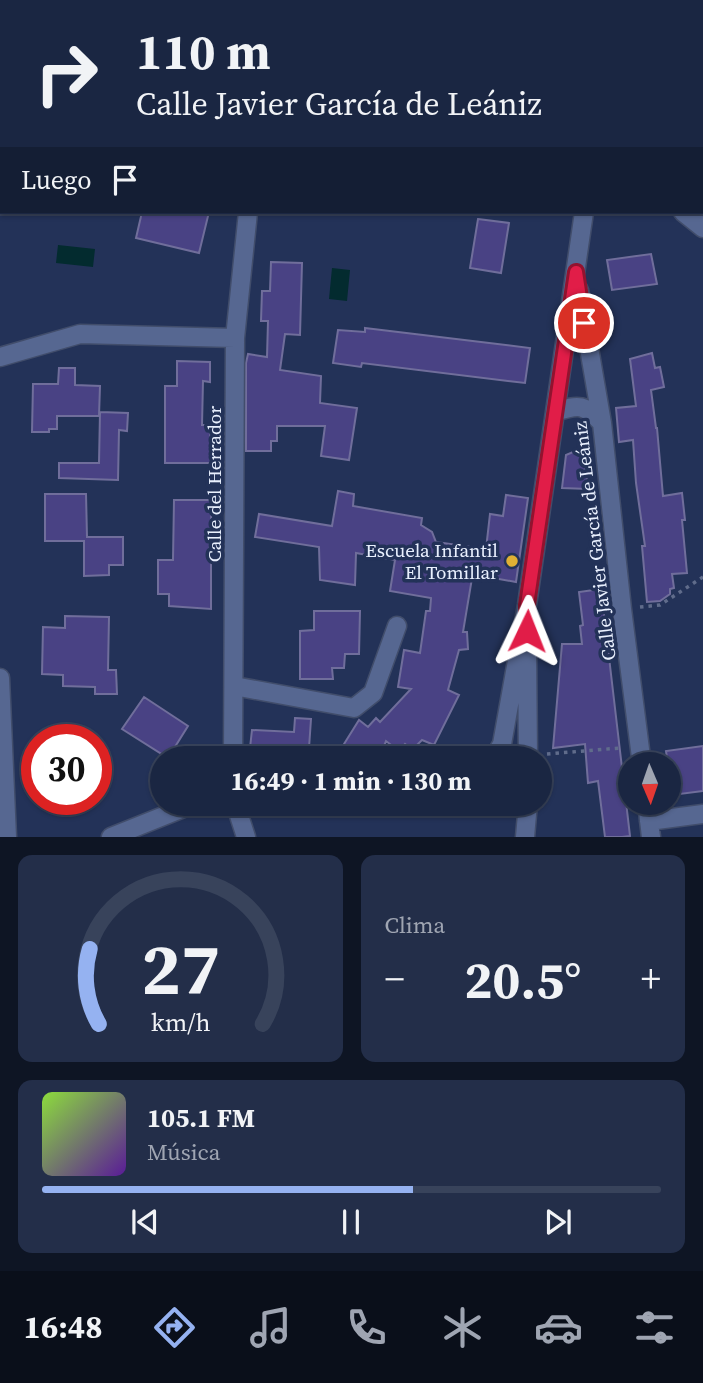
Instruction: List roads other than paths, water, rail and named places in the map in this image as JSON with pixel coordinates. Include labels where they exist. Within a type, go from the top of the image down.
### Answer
[{"type":"street","name":"Calle del Herrador","points":[[233,746],[235,338],[248,214]]},
{"type":"street","points":[[501,746],[527,605],[584,214]]},
{"type":"street","points":[[686,214],[703,228]]},
{"type":"street","name":"Calle Javier García de Leániz","points":[[576,272],[602,423],[640,752]]},
{"type":"street","points":[[0,357],[80,334],[235,338]]},
{"type":"street","points":[[555,412],[573,406],[587,408],[602,423]]},
{"type":"street","points":[[527,605],[528,746]]},
{"type":"street","points":[[234,686],[354,708],[373,693],[397,626]]},
{"type":"street","points":[[0,678],[7,837]]},
{"type":"street","points":[[649,820],[703,814]]},
{"type":"street","points":[[111,837],[164,816]]},
{"type":"street","points":[[239,816],[246,837]]},
{"type":"street","points":[[526,837],[527,816]]},
{"type":"place","name":"Escuela Infantil El Tomillar","points":[[512,561]]}]
